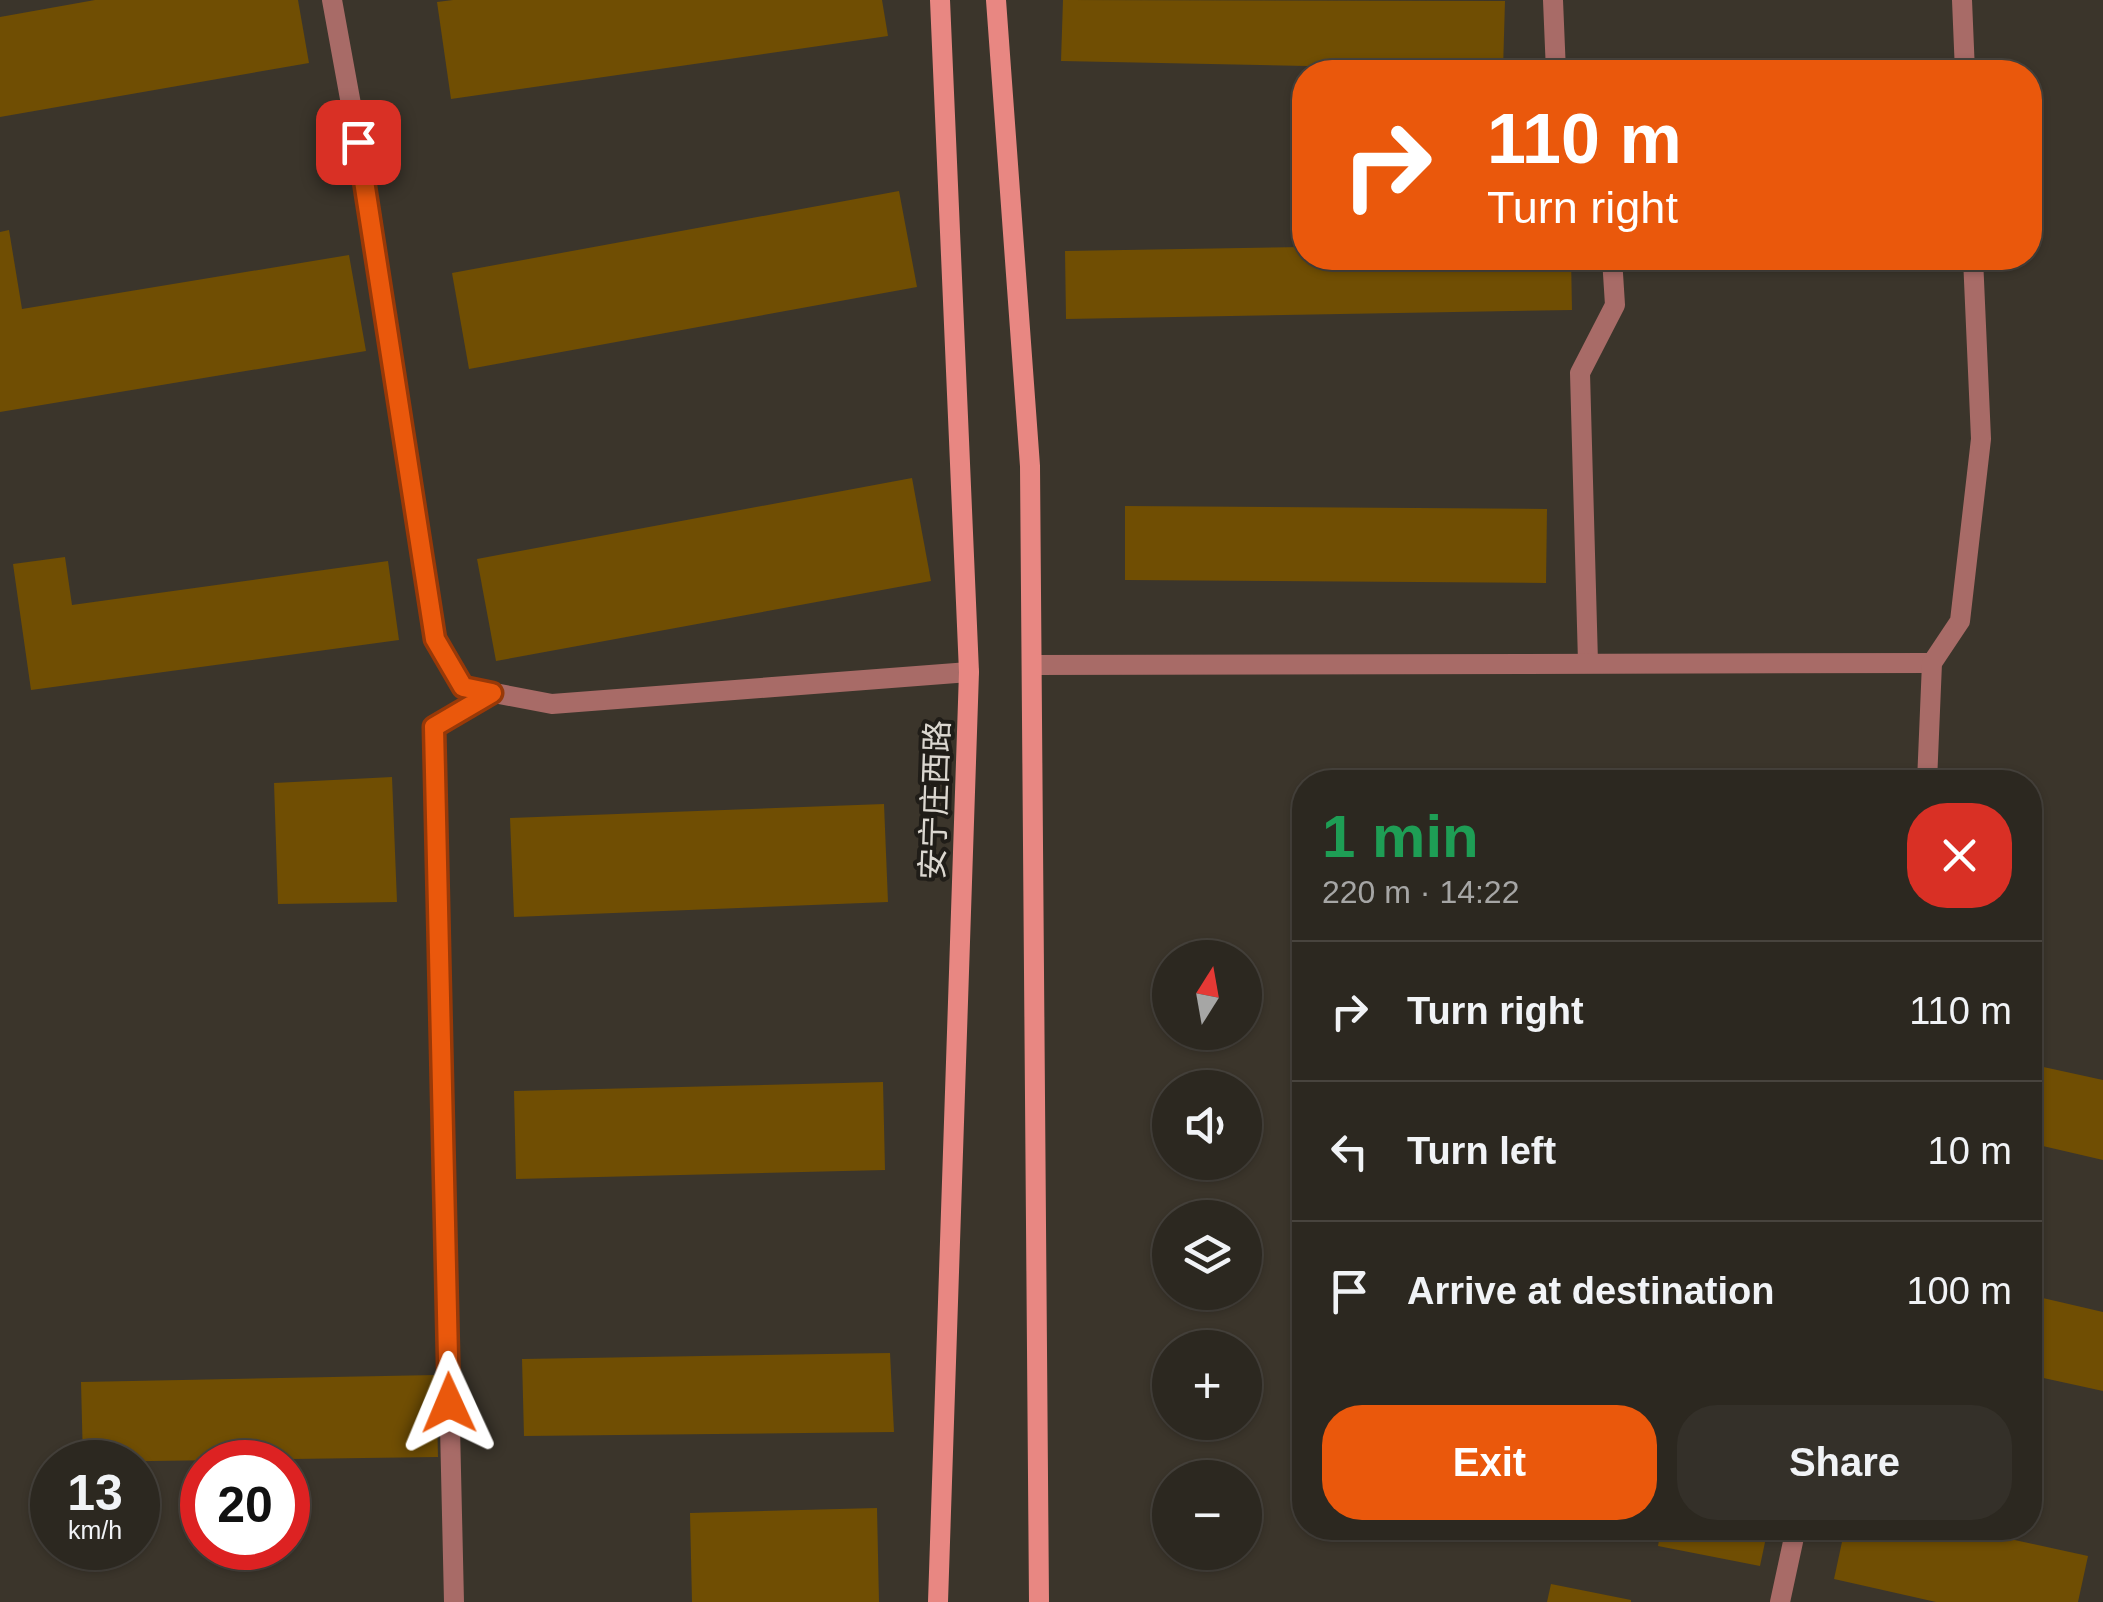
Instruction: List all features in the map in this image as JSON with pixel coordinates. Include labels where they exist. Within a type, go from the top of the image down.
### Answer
[{"type":"main road","name":"安宁庄西路","points":[[938,1602],[969,672],[940,0]]},
{"type":"main road","points":[[996,0],[1030,466],[1040,1602]]},
{"type":"street","points":[[332,0],[371,214],[435,639],[463,687],[552,704],[969,672]]},
{"type":"street","points":[[1552,0],[1555,60]]},
{"type":"street","points":[[1962,0],[1964,60]]},
{"type":"street","points":[[1588,662],[1580,373],[1615,305],[1613,270]]},
{"type":"street","points":[[1928,770],[1932,663],[1960,621],[1981,438],[1974,270]]},
{"type":"street","points":[[1032,665],[1932,663]]},
{"type":"street","points":[[454,1602],[434,727],[492,693]]},
{"type":"street","points":[[1780,1602],[1793,1540]]},
{"type":"building","points":[[95,0],[298,0],[309,63],[0,117],[0,17]]},
{"type":"building","points":[[882,0],[888,36],[451,99],[437,2]]},
{"type":"building","points":[[1063,0],[1505,1],[1503,60],[1292,60],[1292,66],[1061,61]]},
{"type":"building","points":[[899,191],[917,287],[469,369],[452,273]]},
{"type":"building","points":[[9,230],[22,309],[349,255],[366,351],[0,412],[0,232]]},
{"type":"building","points":[[1292,247],[1292,270],[1571,270],[1572,310],[1066,319],[1065,251]]},
{"type":"building","points":[[912,478],[931,581],[496,661],[477,559]]},
{"type":"building","points":[[1125,506],[1547,509],[1546,583],[1125,580]]},
{"type":"building","points":[[65,557],[72,605],[388,561],[399,640],[31,690],[13,564]]},
{"type":"building","points":[[392,777],[397,902],[278,904],[274,783]]},
{"type":"building","points":[[884,804],[888,902],[514,917],[510,818]]},
{"type":"building","points":[[2042,1067],[2103,1080],[2103,1160],[2042,1146]]},
{"type":"building","points":[[883,1082],[885,1170],[516,1179],[514,1091]]},
{"type":"building","points":[[2042,1298],[2103,1312],[2103,1391],[2042,1378]]},
{"type":"building","points":[[890,1353],[894,1432],[524,1436],[522,1359]]},
{"type":"building","points":[[436,1375],[438,1457],[310,1459],[310,1440],[180,1440],[180,1461],[160,1461],[160,1440],[82,1440],[81,1382]]},
{"type":"building","points":[[877,1508],[879,1602],[692,1602],[690,1513]]},
{"type":"building","points":[[1659,1540],[1765,1540],[1760,1566],[1658,1546]]},
{"type":"building","points":[[1842,1540],[2015,1540],[2088,1556],[2078,1602],[1936,1602],[1834,1579]]},
{"type":"building","points":[[1551,1584],[1631,1600],[1631,1602],[1547,1602]]},
{"type":"route","points":[[358,142],[435,639],[463,687],[492,693],[434,727],[449,1403]]}]
